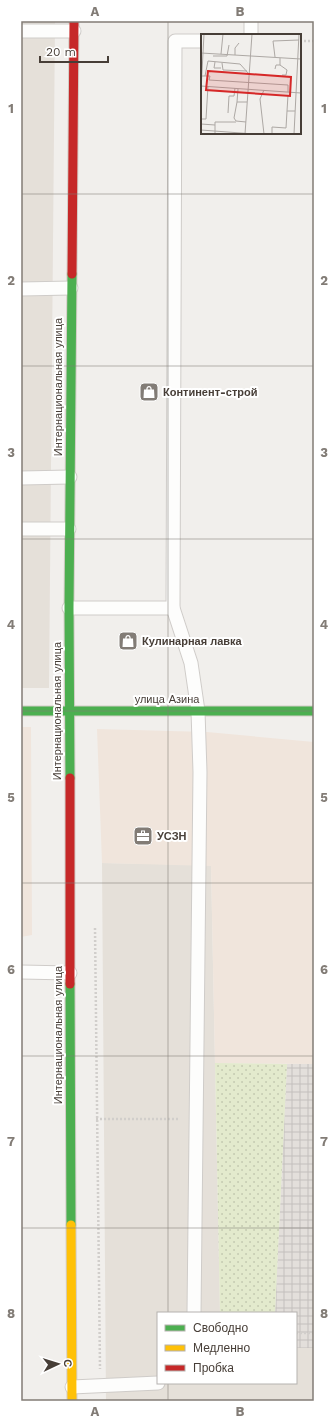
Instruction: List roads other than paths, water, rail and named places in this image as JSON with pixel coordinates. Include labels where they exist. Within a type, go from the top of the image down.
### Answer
[{"type":"street","name":"Интернациональная улица","points":[[72,1401],[69,530],[74,26]]},
{"type":"street","name":"улица Азина","points":[[21,711],[314,711]]},
{"type":"lane","points":[[251,21],[252,34]]},
{"type":"lane","points":[[21,30],[74,26]]},
{"type":"lane","points":[[194,1312],[200,772],[198,711],[191,664],[173,608],[175,41],[201,41]]},
{"type":"lane","points":[[21,289],[71,288]]},
{"type":"lane","points":[[21,478],[70,477]]},
{"type":"lane","points":[[21,529],[69,530]]},
{"type":"lane","points":[[69,608],[173,608]]},
{"type":"lane","points":[[21,972],[70,973]]},
{"type":"lane","points":[[72,1387],[157,1383]]},
{"type":"place","name":"Континент-строй","points":[[149,392]]},
{"type":"place","name":"Кулинарная лавка","points":[[128,641]]},
{"type":"place","name":"УСЗН","points":[[143,836]]}]
